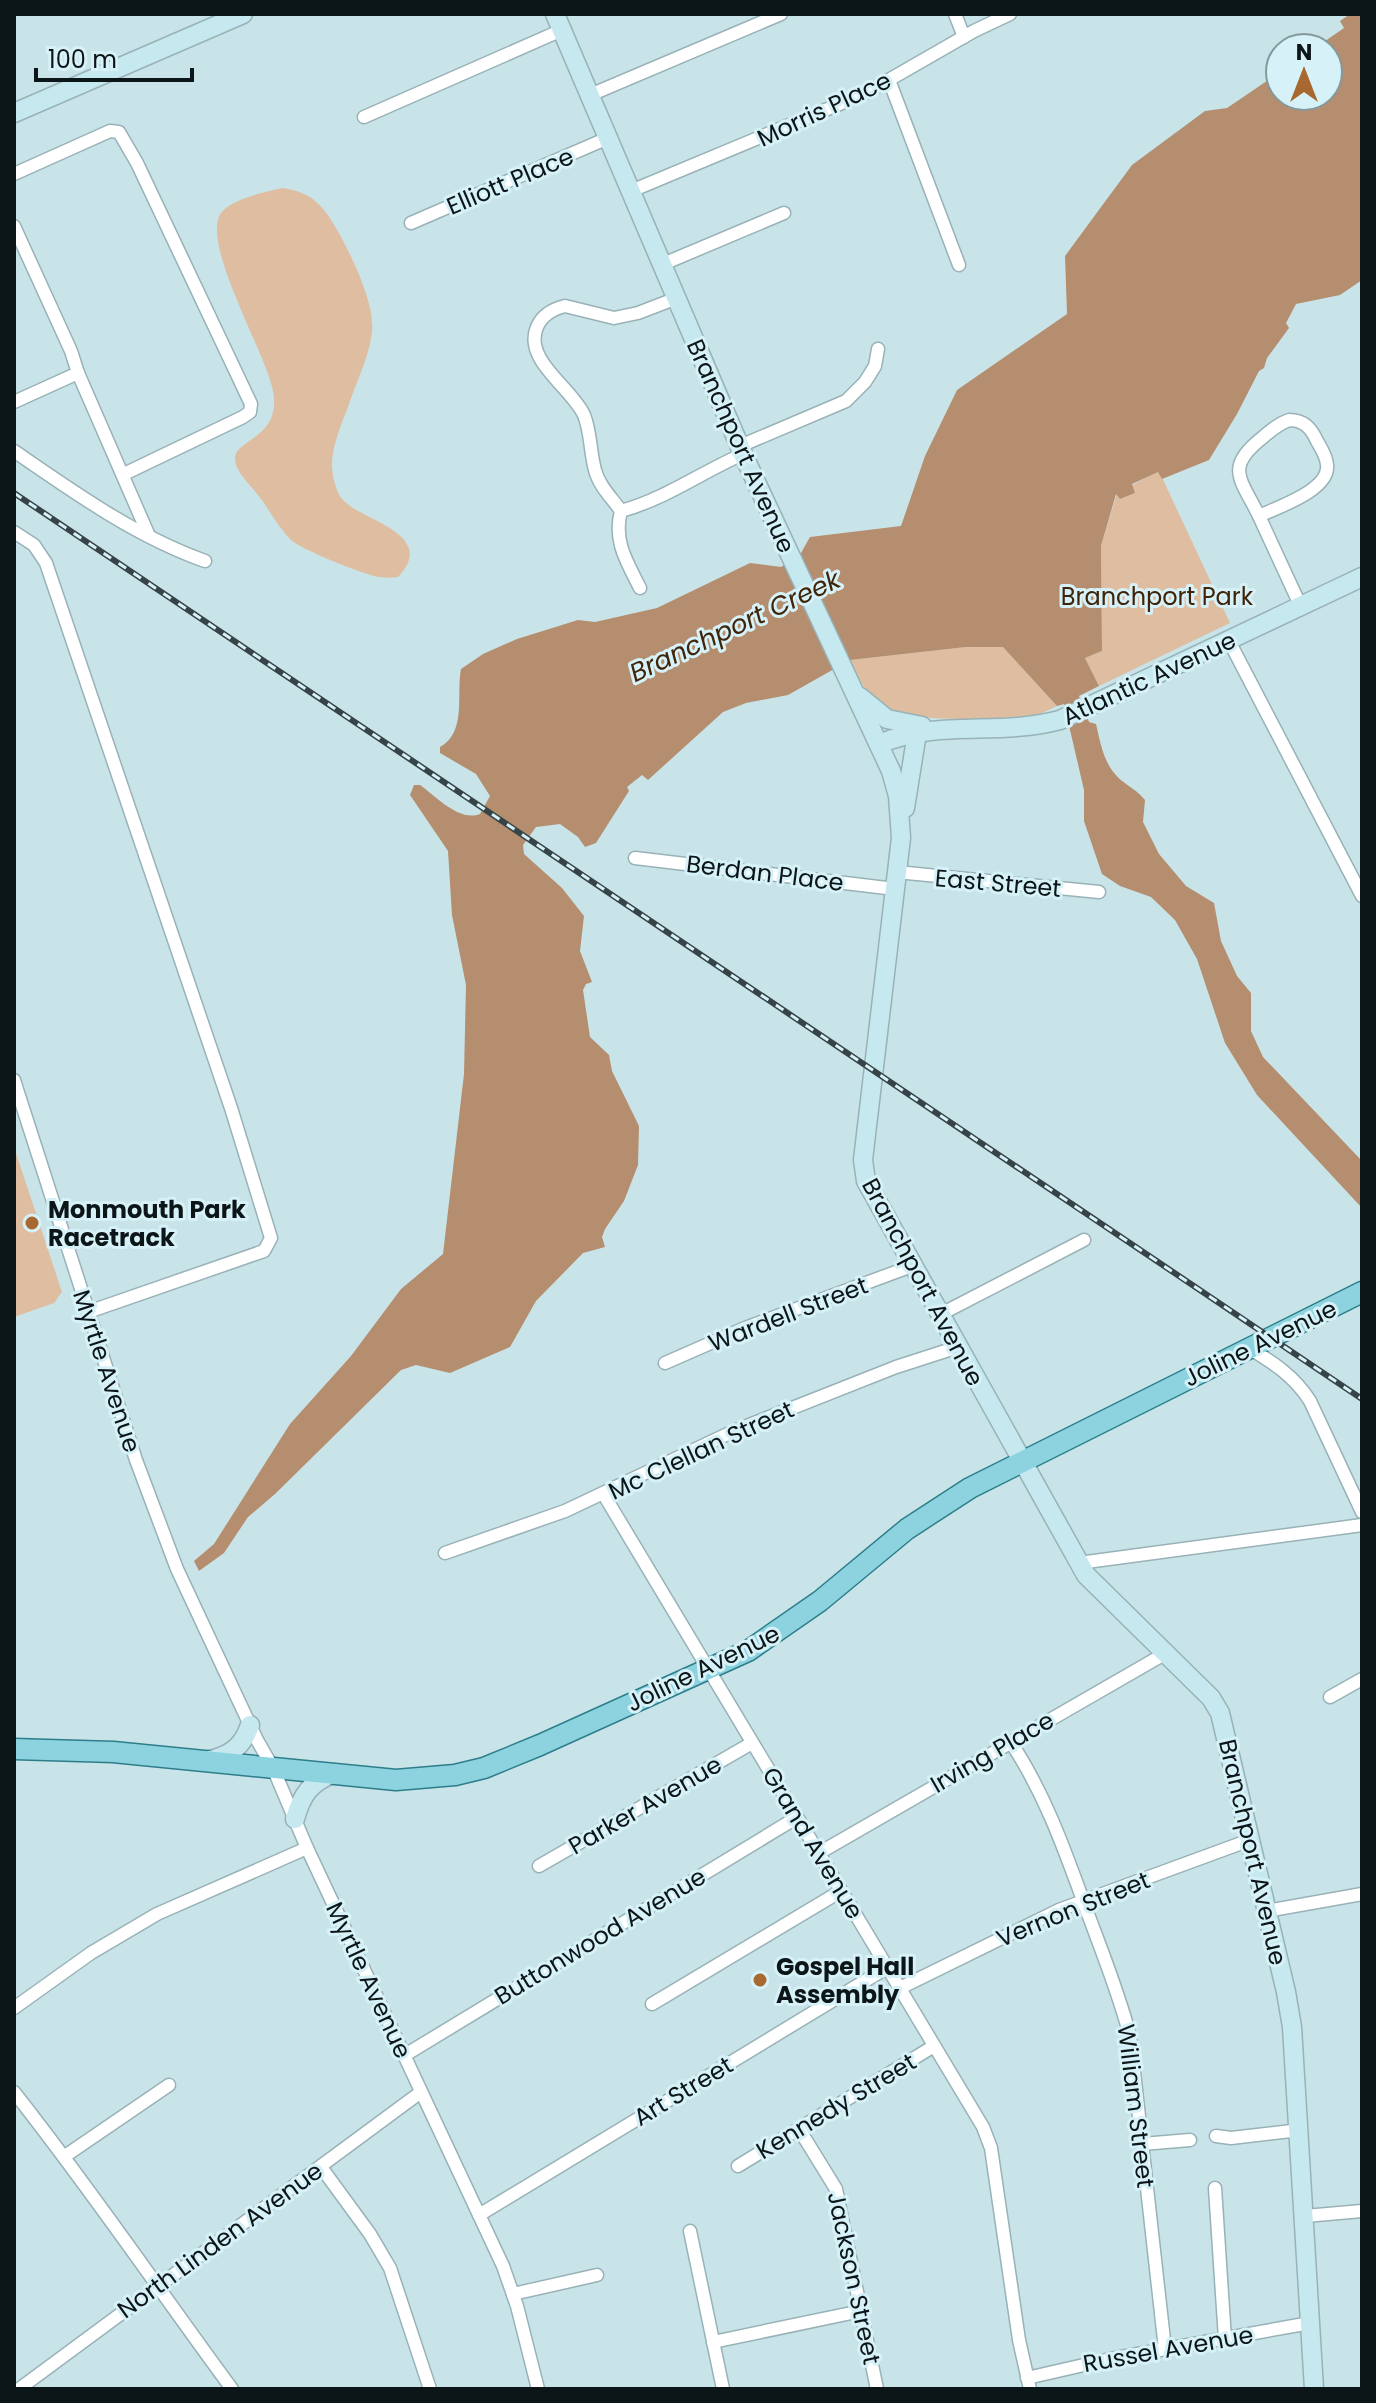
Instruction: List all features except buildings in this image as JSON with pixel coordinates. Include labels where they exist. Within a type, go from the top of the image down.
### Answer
[{"type":"main road","name":"Joline Avenue","points":[[14,1749],[70,1749],[396,1780],[422,1779],[484,1768],[748,1651],[791,1623],[935,1509],[970,1488],[1362,1292]]},
{"type":"street","points":[[14,113],[243,14]]},
{"type":"street","points":[[590,95],[781,14]]},
{"type":"street","points":[[955,14],[964,37]]},
{"type":"street","name":"Morris Place","points":[[631,191],[825,112],[1010,14]]},
{"type":"street","points":[[364,117],[559,22]]},
{"type":"street","name":"Branchport Avenue","points":[[559,22],[791,561],[897,787],[901,838],[863,1173],[1021,1463],[1086,1575],[1211,1698],[1220,1713],[1292,2027],[1314,2389]]},
{"type":"street","points":[[889,80],[959,265]]},
{"type":"street","points":[[14,174],[110,131],[119,132],[137,163],[251,404],[250,412],[243,417],[124,474]]},
{"type":"street","name":"Elliott Place","points":[[411,223],[608,138]]},
{"type":"street","points":[[663,264],[784,213]]},
{"type":"street","points":[[14,226],[149,536]]},
{"type":"street","points":[[640,588],[620,548],[621,511],[597,476],[585,417],[567,389],[542,363],[534,337],[539,322],[558,307],[614,318],[638,313],[677,298]]},
{"type":"street","points":[[621,511],[659,498],[742,450],[846,401],[865,382],[875,366],[878,349]]},
{"type":"street","points":[[14,402],[78,373]]},
{"type":"street","points":[[1259,516],[1316,488],[1326,477],[1327,462],[1312,430],[1304,423],[1289,420],[1280,424],[1242,456],[1239,464],[1240,476],[1301,607]]},
{"type":"street","points":[[14,451],[109,515],[205,561]]},
{"type":"street","points":[[14,532],[34,545],[46,563],[229,1103],[271,1238],[264,1251],[88,1312]]},
{"type":"street","name":"Atlantic Avenue","points":[[879,744],[920,730],[1018,729],[1063,719],[1362,577]]},
{"type":"street","points":[[1229,641],[1362,896]]},
{"type":"street","points":[[850,686],[867,705],[887,719],[949,728]]},
{"type":"street","points":[[901,838],[920,730]]},
{"type":"street","name":"Berdan Place","points":[[635,858],[896,881]]},
{"type":"street","name":"East Street","points":[[896,881],[1099,892]]},
{"type":"street","name":"Myrtle Avenue","points":[[14,1080],[135,1456],[180,1577],[273,1768],[307,1848],[479,2215],[513,2294],[538,2389]]},
{"type":"street","points":[[941,1314],[1084,1240]]},
{"type":"street","name":"Wardell Street","points":[[665,1363],[745,1328],[912,1266]]},
{"type":"street","name":"Mc Clellan Street","points":[[445,1553],[565,1511],[734,1431],[896,1367],[958,1347]]},
{"type":"street","points":[[1249,1348],[1300,1385],[1362,1512]]},
{"type":"street","name":"Grand Avenue","points":[[604,1495],[990,2140],[1017,2324],[1029,2383]]},
{"type":"street","points":[[1079,1563],[1362,1525]]},
{"type":"street","name":"Irving Place","points":[[819,1853],[1166,1653]]},
{"type":"street","points":[[1330,1697],[1362,1679]]},
{"type":"street","points":[[208,1761],[237,1748],[246,1738],[250,1725]]},
{"type":"street","name":"William Street","points":[[1010,1741],[1041,1792],[1065,1846],[1122,2004],[1130,2036],[1165,2349]]},
{"type":"street","name":"Parker Avenue","points":[[539,1866],[752,1743]]},
{"type":"street","points":[[295,1819],[306,1790],[317,1780],[334,1773]]},
{"type":"street","name":"Buttonwood Avenue","points":[[405,2055],[796,1818]]},
{"type":"street","name":"Vernon Street","points":[[900,1988],[1083,1900],[1250,1840]]},
{"type":"street","points":[[14,2008],[91,1953],[157,1914],[307,1848]]},
{"type":"street","points":[[652,2004],[841,1891]]},
{"type":"street","points":[[1267,1911],[1362,1894]]},
{"type":"street","name":"Art Street","points":[[479,2215],[888,1967]]},
{"type":"street","name":"Kennedy Street","points":[[738,2166],[934,2046]]},
{"type":"street","points":[[65,2156],[169,2085]]},
{"type":"street","points":[[14,2092],[65,2156],[232,2389]]},
{"type":"street","name":"North Linden Avenue","points":[[19,2389],[421,2092]]},
{"type":"street","name":"Jackson Street","points":[[799,2129],[836,2189],[877,2389]]},
{"type":"street","points":[[1216,2136],[1231,2138],[1300,2130]]},
{"type":"street","points":[[1142,2144],[1190,2140]]},
{"type":"street","points":[[321,2167],[370,2234],[390,2268],[430,2389]]},
{"type":"street","points":[[1215,2188],[1225,2339]]},
{"type":"street","points":[[1305,2216],[1362,2211]]},
{"type":"street","points":[[690,2231],[723,2389]]},
{"type":"street","points":[[513,2294],[597,2275]]},
{"type":"street","points":[[713,2342],[861,2311]]},
{"type":"street","name":"Russel Avenue","points":[[1029,2383],[1165,2349],[1310,2323]]},
{"type":"green space","points":[[282,188],[302,193],[323,209],[335,225],[367,295],[372,321],[370,342],[337,436],[332,469],[336,488],[343,500],[404,539],[409,550],[408,562],[398,577],[379,577],[360,572],[318,555],[290,539],[236,465],[236,453],[270,420],[274,407],[273,391],[226,272],[217,228],[221,213],[226,208],[249,197]]},
{"type":"green space","name":"Branchport Park","points":[[1159,471],[1230,623],[1099,686],[1085,658],[1102,651],[1101,546],[1117,493],[1120,499],[1135,493],[1132,485]]},
{"type":"green space","name":"Branchport Park","points":[[966,647],[1003,647],[1057,706],[1037,714],[1004,718],[903,715],[877,703],[866,690],[850,660]]},
{"type":"green space","name":"Monmouth Park Racetrack","points":[[14,1147],[62,1292],[54,1303],[14,1317]]},
{"type":"water","name":"Branchport Creek","points":[[1350,14],[1362,14],[1362,280],[1340,295],[1296,304],[1286,323],[1289,328],[1259,371],[1209,460],[1162,479],[1158,472],[1132,484],[1135,493],[1120,499],[1116,494],[1101,546],[1102,651],[1085,658],[1099,686],[1079,696],[1089,722],[1096,724],[1102,750],[1111,769],[1145,800],[1143,822],[1159,854],[1186,886],[1214,903],[1221,941],[1237,976],[1251,993],[1251,1031],[1263,1057],[1362,1161],[1362,1208],[1257,1095],[1225,1043],[1197,959],[1175,920],[1151,897],[1120,886],[1102,874],[1084,821],[1084,790],[1064,704],[1057,706],[1003,647],[966,647],[850,660],[788,695],[746,703],[723,712],[648,780],[642,775],[627,787],[629,791],[596,843],[585,847],[578,837],[560,824],[536,827],[523,845],[524,854],[562,888],[584,916],[580,951],[592,982],[586,984],[583,990],[590,1037],[609,1055],[612,1071],[639,1126],[638,1165],[624,1201],[605,1229],[602,1237],[605,1247],[583,1253],[536,1301],[510,1347],[450,1373],[416,1365],[401,1370],[248,1517],[224,1553],[199,1571],[194,1561],[214,1544],[290,1424],[351,1356],[401,1289],[443,1254],[464,1074],[466,985],[452,915],[448,851],[410,795],[414,785],[420,785],[456,812],[472,816],[480,814],[490,796],[476,774],[440,753],[440,747],[454,732],[457,723],[461,669],[483,654],[517,639],[578,620],[595,622],[657,608],[750,563],[781,567],[801,553],[810,537],[901,526],[925,456],[957,390],[1067,314],[1065,256],[1132,165],[1205,111],[1227,108],[1264,83],[1264,112],[1344,112],[1344,32],[1338,32],[1344,28],[1340,21]]},
{"type":"railway","points":[[14,493],[1362,1399]]},
{"type":"place","name":"Monmouth Park Racetrack","points":[[32,1223]]},
{"type":"place","name":"Gospel Hall Assembly","points":[[760,1980]]}]
